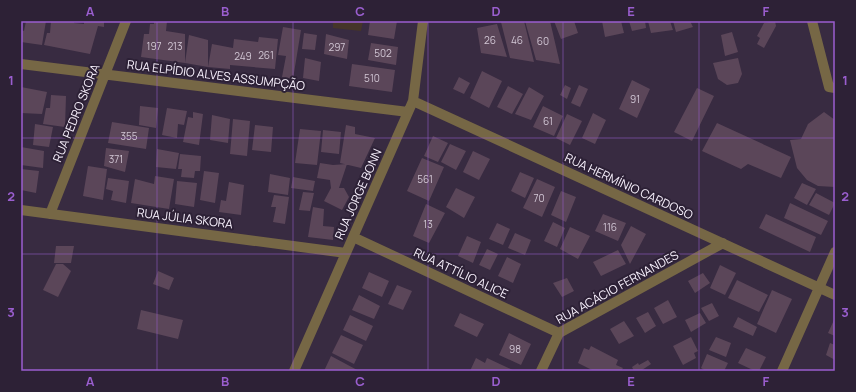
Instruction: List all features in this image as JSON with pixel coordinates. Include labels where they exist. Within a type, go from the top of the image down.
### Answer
[{"type":"street","name":"RUA PEDRO SKORA","points":[[50,214],[126,21]]},
{"type":"street","name":"RUA JORGE BONN","points":[[294,371],[413,101],[424,21]]},
{"type":"street","points":[[812,21],[832,88]]},
{"type":"street","name":"RUA ELPÍDIO ALVES ASSUMPÇÃO","points":[[21,64],[408,112]]},
{"type":"street","name":"RUA HERMÍNIO CARDOSO","points":[[413,101],[835,295]]},
{"type":"street","name":"RUA JÚLIA SKORA","points":[[21,210],[346,253]]},
{"type":"street","name":"RUA ATTÍLIO ALICE","points":[[353,237],[559,333]]},
{"type":"street","name":"RUA ACÁCIO FERNANDES","points":[[541,371],[559,333],[723,243]]},
{"type":"street","points":[[782,371],[835,252]]},
{"type":"shaded area","points":[[333,21],[363,21],[361,31],[333,28]]},
{"type":"building","points":[[26,21],[46,21],[42,45],[21,42],[21,30],[24,31]]},
{"type":"building","points":[[51,21],[74,21],[74,23],[84,24],[84,21],[104,21],[104,27],[98,26],[90,54],[44,45],[47,33],[50,33]]},
{"type":"building","points":[[154,21],[167,21],[166,31],[185,34],[185,63],[141,57],[144,34],[149,34],[150,24],[154,24]]},
{"type":"building","points":[[370,21],[397,21],[394,39],[368,35]]},
{"type":"building","points":[[524,21],[534,62],[510,58],[501,22]]},
{"type":"building","points":[[525,21],[550,21],[560,64],[536,60]]},
{"type":"building","points":[[554,21],[574,21],[578,33],[561,39]]},
{"type":"building","points":[[602,21],[621,21],[624,33],[605,37]]},
{"type":"building","points":[[629,21],[645,21],[646,28],[632,31]]},
{"type":"building","points":[[648,21],[670,21],[673,30],[651,33]]},
{"type":"building","points":[[673,21],[690,21],[693,27],[676,32]]},
{"type":"building","points":[[775,21],[776,26],[764,48],[757,44],[760,38],[757,36],[764,23]]},
{"type":"building","points":[[497,24],[507,57],[481,53],[477,28]]},
{"type":"building","points":[[283,27],[301,30],[293,79],[282,77],[286,56],[278,55]]},
{"type":"building","points":[[732,32],[738,52],[725,56],[721,35]]},
{"type":"building","points":[[304,33],[317,35],[315,50],[302,49]]},
{"type":"building","points":[[326,34],[349,40],[347,59],[324,54]]},
{"type":"building","points":[[189,35],[208,40],[208,67],[185,63]]},
{"type":"building","points":[[259,37],[278,39],[275,69],[230,65],[230,69],[208,67],[212,44],[233,48],[234,39],[258,42]]},
{"type":"building","points":[[371,43],[398,47],[396,65],[368,60]]},
{"type":"building","points":[[305,58],[321,62],[319,81],[303,78]]},
{"type":"building","points":[[738,58],[742,74],[738,83],[727,85],[718,79],[713,63]]},
{"type":"building","points":[[352,64],[395,70],[392,92],[349,86]]},
{"type":"building","points":[[482,71],[502,81],[489,108],[470,98]]},
{"type":"building","points":[[459,77],[470,83],[464,94],[453,89]]},
{"type":"building","points":[[632,80],[650,89],[637,118],[619,109]]},
{"type":"building","points":[[565,85],[571,88],[567,99],[560,95]]},
{"type":"building","points":[[579,85],[588,89],[580,107],[571,103]]},
{"type":"building","points":[[508,86],[523,94],[512,114],[497,107]]},
{"type":"building","points":[[21,87],[47,92],[42,114],[21,113]]},
{"type":"building","points":[[529,87],[544,96],[531,120],[515,114]]},
{"type":"building","points":[[697,88],[714,96],[692,141],[674,132]]},
{"type":"building","points":[[51,95],[66,96],[65,127],[43,124],[46,108],[50,108]]},
{"type":"building","points":[[140,106],[158,108],[156,128],[139,125]]},
{"type":"building","points":[[543,106],[563,116],[554,136],[533,127]]},
{"type":"building","points":[[167,108],[187,111],[184,125],[178,124],[177,138],[162,135]]},
{"type":"building","points":[[193,112],[203,114],[199,145],[183,142],[188,117],[193,118]]},
{"type":"building","points":[[824,112],[835,120],[835,187],[818,186],[807,180],[797,168],[790,140],[801,139],[808,124]]},
{"type":"building","points":[[593,113],[606,120],[595,144],[582,138]]},
{"type":"building","points":[[567,114],[582,121],[570,145],[556,138]]},
{"type":"building","points":[[212,115],[230,119],[228,143],[210,140]]},
{"type":"building","points":[[233,119],[250,121],[247,156],[230,154]]},
{"type":"building","points":[[112,122],[149,128],[146,149],[108,143]]},
{"type":"building","points":[[717,123],[791,157],[781,178],[748,164],[741,169],[702,151]]},
{"type":"building","points":[[35,124],[53,127],[49,147],[33,145]]},
{"type":"building","points":[[255,125],[273,127],[271,152],[252,150]]},
{"type":"building","points":[[346,125],[355,127],[355,134],[375,138],[361,168],[340,163]]},
{"type":"building","points":[[300,129],[321,131],[317,165],[295,163]]},
{"type":"building","points":[[323,130],[341,132],[339,154],[321,152]]},
{"type":"building","points":[[433,136],[448,143],[438,162],[424,156]]},
{"type":"building","points":[[450,144],[466,151],[456,170],[441,162]]},
{"type":"building","points":[[21,147],[44,151],[43,168],[21,165]]},
{"type":"building","points":[[106,148],[129,151],[125,172],[104,166]]},
{"type":"building","points":[[157,149],[179,153],[176,169],[156,167]]},
{"type":"building","points":[[473,151],[490,159],[479,180],[463,172]]},
{"type":"building","points":[[180,154],[201,156],[200,171],[195,171],[194,178],[181,177],[182,169],[178,169]]},
{"type":"building","points":[[422,158],[444,167],[429,201],[407,191]]},
{"type":"building","points":[[320,163],[333,165],[347,164],[339,188],[344,188],[349,197],[342,210],[324,201],[331,188],[330,180],[317,178]]},
{"type":"building","points":[[88,166],[107,169],[103,200],[83,196]]},
{"type":"building","points":[[21,169],[39,171],[36,193],[21,190]]},
{"type":"building","points":[[204,171],[219,173],[215,203],[200,200]]},
{"type":"building","points":[[520,172],[534,178],[525,198],[511,191]]},
{"type":"building","points":[[270,174],[290,178],[288,195],[268,192]]},
{"type":"building","points":[[155,176],[174,179],[169,209],[131,203],[135,179],[154,184]]},
{"type":"building","points":[[293,177],[315,181],[313,191],[291,188]]},
{"type":"building","points":[[108,178],[129,181],[126,203],[111,200],[113,191],[106,189]]},
{"type":"building","points":[[537,179],[555,187],[542,217],[523,208]]},
{"type":"building","points":[[177,181],[197,183],[194,207],[175,204]]},
{"type":"building","points":[[229,182],[244,185],[241,215],[219,212],[221,200],[226,201]]},
{"type":"building","points":[[802,183],[816,189],[807,205],[794,198]]},
{"type":"building","points":[[456,188],[475,197],[464,218],[446,207]]},
{"type":"building","points":[[561,191],[576,197],[566,222],[551,215]]},
{"type":"building","points":[[303,192],[314,193],[310,211],[299,210]]},
{"type":"building","points":[[816,193],[835,203],[829,215],[809,205]]},
{"type":"building","points":[[274,195],[289,197],[285,224],[273,222],[276,207],[271,207]]},
{"type":"building","points":[[790,203],[828,221],[821,235],[784,218]]},
{"type":"building","points":[[426,204],[445,213],[429,243],[413,236]]},
{"type":"building","points":[[313,207],[324,209],[323,226],[334,227],[333,240],[308,237]]},
{"type":"building","points":[[603,214],[626,223],[618,241],[595,231]]},
{"type":"building","points":[[766,214],[816,237],[810,252],[759,228]]},
{"type":"building","points":[[553,222],[565,228],[557,247],[544,241]]},
{"type":"building","points":[[497,223],[510,229],[503,245],[489,239]]},
{"type":"building","points":[[631,226],[646,234],[630,264],[621,245]]},
{"type":"building","points":[[570,227],[590,236],[578,259],[560,249]]},
{"type":"building","points":[[515,233],[531,240],[525,255],[508,248]]},
{"type":"building","points":[[467,236],[481,242],[473,263],[458,256]]},
{"type":"building","points":[[56,246],[74,246],[71,263],[54,263]]},
{"type":"building","points":[[487,249],[498,254],[490,270],[479,265]]},
{"type":"building","points":[[618,250],[626,264],[601,276],[593,262]]},
{"type":"building","points":[[507,257],[521,264],[513,283],[498,276]]},
{"type":"building","points":[[56,264],[63,264],[71,271],[58,297],[43,290]]},
{"type":"building","points":[[720,265],[736,273],[725,295],[710,288]]},
{"type":"building","points":[[158,271],[174,278],[169,290],[153,284]]},
{"type":"building","points":[[369,272],[389,281],[382,297],[362,288]]},
{"type":"building","points":[[703,273],[710,283],[695,293],[688,281]]},
{"type":"building","points":[[567,278],[574,291],[562,297],[553,283]]},
{"type":"building","points":[[737,280],[768,295],[759,312],[728,298]]},
{"type":"building","points":[[397,285],[412,291],[403,310],[388,304]]},
{"type":"building","points":[[772,290],[792,299],[776,333],[757,324]]},
{"type":"building","points":[[359,295],[380,306],[374,319],[352,310]]},
{"type":"building","points":[[668,300],[677,317],[663,324],[654,308]]},
{"type":"building","points":[[712,303],[719,316],[709,321],[701,308]]},
{"type":"building","points":[[141,310],[183,320],[178,339],[137,329]]},
{"type":"building","points":[[648,312],[656,326],[645,333],[636,318]]},
{"type":"building","points":[[460,313],[484,324],[477,337],[454,326]]},
{"type":"building","points":[[700,313],[706,323],[691,332],[685,320]]},
{"type":"building","points":[[350,315],[373,326],[366,341],[343,330]]},
{"type":"building","points":[[738,317],[757,327],[753,336],[733,327]]},
{"type":"building","points":[[835,320],[835,336],[828,333]]},
{"type":"building","points":[[624,321],[634,336],[619,344],[610,329]]},
{"type":"building","points":[[509,333],[531,344],[521,365],[499,355]]},
{"type":"building","points":[[341,335],[363,345],[354,364],[332,353]]},
{"type":"building","points":[[691,337],[698,351],[694,353],[696,358],[683,365],[673,346]]},
{"type":"building","points":[[716,337],[731,343],[726,357],[709,350]]},
{"type":"building","points":[[830,343],[835,345],[835,360],[826,355]]},
{"type":"building","points":[[591,346],[618,360],[616,365],[623,368],[621,371],[594,371],[578,363],[584,348],[589,350]]},
{"type":"building","points":[[746,348],[766,357],[759,371],[755,371],[738,363]]},
{"type":"building","points":[[707,354],[728,363],[724,371],[706,371],[701,368]]},
{"type":"building","points":[[331,356],[359,371],[324,371]]},
{"type":"building","points":[[476,358],[485,363],[487,358],[515,371],[470,371]]},
{"type":"building","points":[[648,360],[651,364],[642,370],[643,371],[634,371],[632,367],[638,363],[639,365]]}]
